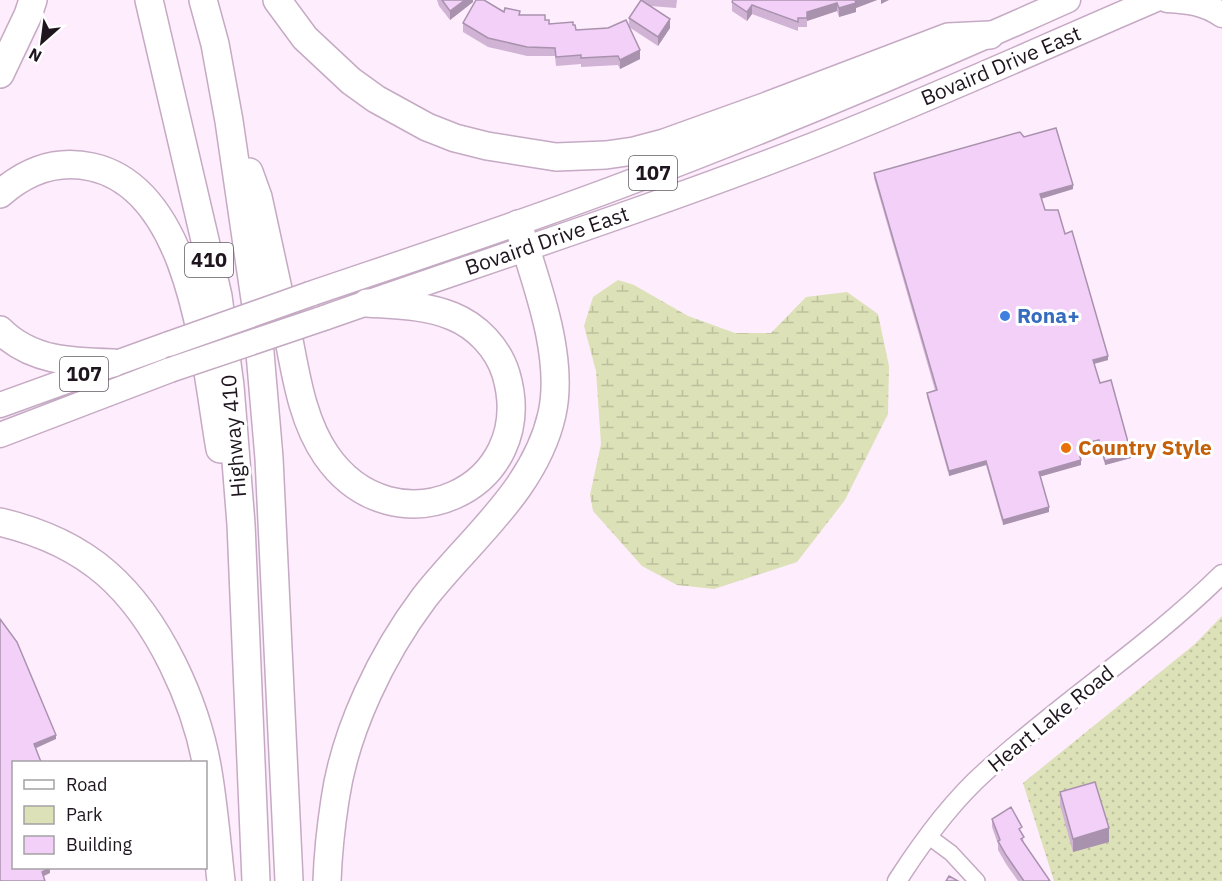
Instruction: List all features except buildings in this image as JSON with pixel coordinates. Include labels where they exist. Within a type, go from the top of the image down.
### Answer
[{"type":"highway","points":[[0,74],[33,0]]},
{"type":"highway","name":"Highway 410","points":[[149,0],[218,296],[230,386],[241,524],[256,881]]},
{"type":"highway","name":"Highway 410","points":[[203,0],[215,44],[229,121],[256,306],[268,446],[289,881]]},
{"type":"highway","points":[[276,0],[305,38],[351,81],[376,99],[427,127],[454,138],[487,146],[556,157],[606,155],[654,146],[948,37],[990,35]]},
{"type":"highway","points":[[229,121],[258,197],[301,399],[315,437],[342,475],[382,499],[416,504],[442,501],[458,495],[488,470],[500,452],[508,433],[511,402],[502,363],[473,327],[451,315],[420,307],[367,303]]},
{"type":"highway","points":[[0,194],[22,177],[39,169],[62,164],[82,165],[120,177],[135,189],[160,217],[176,248],[195,303],[230,505],[241,524]]},
{"type":"highway","points":[[327,881],[335,799],[350,737],[375,678],[398,635],[424,598],[504,506],[524,479],[539,452],[548,429],[553,412],[555,385],[553,350],[522,236]]},
{"type":"highway","points":[[0,330],[24,349],[43,356],[72,362],[113,363]]},
{"type":"highway","points":[[0,522],[48,537],[80,555],[106,573],[145,617],[164,647],[184,691],[198,728],[206,761]]},
{"type":"highway","points":[[207,767],[221,881]]},
{"type":"main road","name":"Bovaird Drive East","points":[[0,435],[170,370],[367,303],[746,137],[1068,0]]},
{"type":"main road","name":"Bovaird Drive East","points":[[0,405],[310,294],[522,236],[645,208],[803,149],[976,78],[1154,0]]},
{"type":"main road","points":[[1167,0],[1192,2],[1212,8],[1222,15]]},
{"type":"street","name":"Heart Lake Road","points":[[897,881],[940,820],[985,771],[1179,615],[1222,574]]},
{"type":"street","points":[[928,836],[951,853],[977,881]]},
{"type":"green space","points":[[618,280],[634,285],[688,316],[735,333],[771,333],[806,297],[847,292],[878,314],[889,366],[888,414],[845,500],[797,562],[714,589],[677,585],[642,566],[593,511],[590,495],[601,444],[596,371],[584,326],[593,297]]},
{"type":"green space","points":[[1222,616],[1222,881],[1054,881],[1023,783],[1195,644]]},
{"type":"place","name":"Rona+","points":[[1005,316]]},
{"type":"place","name":"Country Style","points":[[1066,448]]}]
